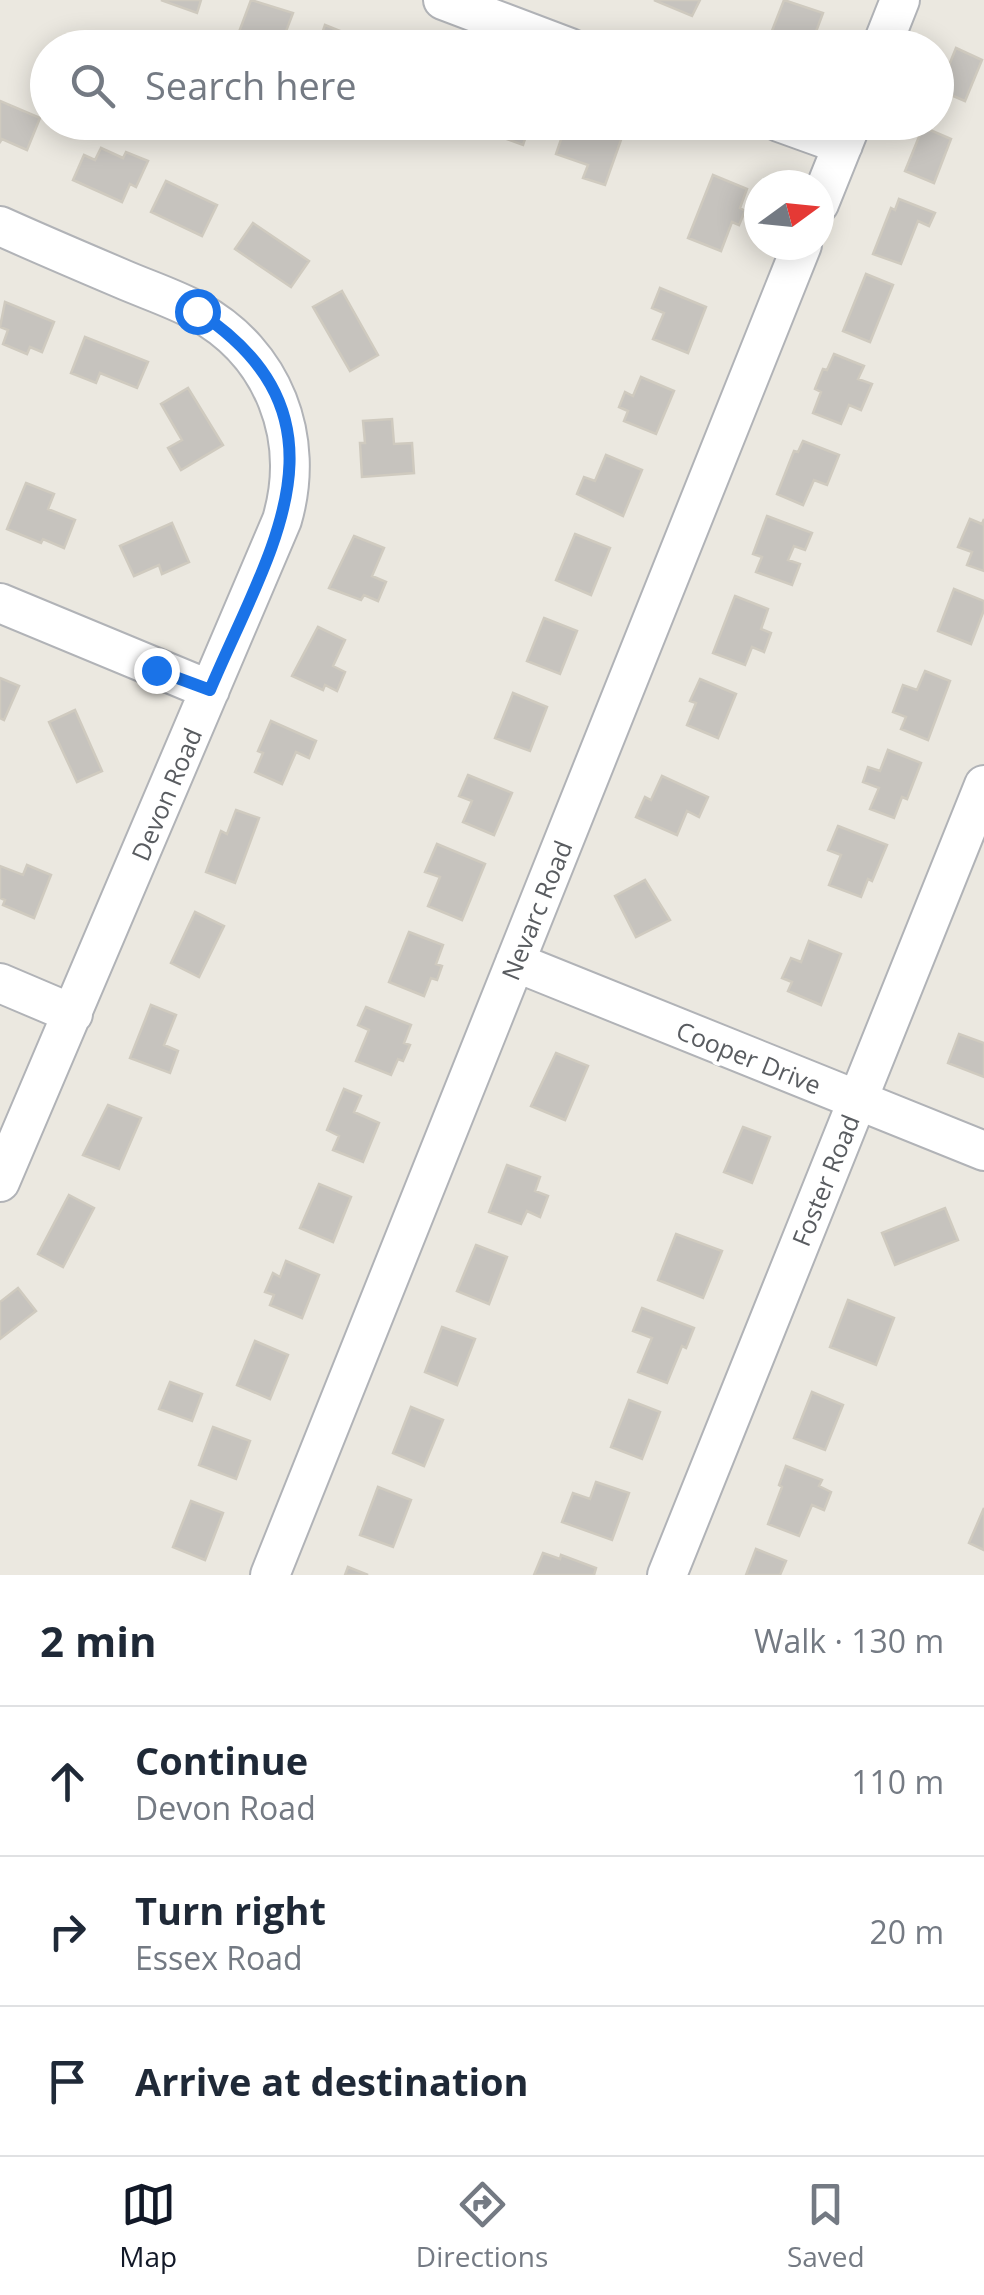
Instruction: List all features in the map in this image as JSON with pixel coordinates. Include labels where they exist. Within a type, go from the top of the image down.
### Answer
[{"type":"street","points":[[443,0],[522,30]]},
{"type":"street","points":[[888,30],[900,0]]},
{"type":"street","points":[[833,170],[846,140]]},
{"type":"street","name":"Devon Road","points":[[0,1182],[287,502],[290,444],[283,412],[261,368],[228,332],[197,311],[16,233]]},
{"type":"street","name":"Nevarc Road","points":[[270,1575],[796,260]]},
{"type":"street","points":[[0,603],[210,690]]},
{"type":"street","name":"Foster Road","points":[[667,1575],[984,785]]},
{"type":"street","name":"Cooper Drive","points":[[514,962],[984,1151]]},
{"type":"street","points":[[0,983],[73,1014]]},
{"type":"building","points":[[161,0],[201,0],[197,13]]},
{"type":"building","points":[[251,0],[293,13],[286,30],[240,30]]},
{"type":"building","points":[[654,0],[700,0],[692,16]]},
{"type":"building","points":[[784,0],[823,13],[817,30],[772,30]]},
{"type":"building","points":[[956,48],[982,60],[965,101],[954,96]]},
{"type":"building","points":[[0,101],[30,114],[31,140],[27,150],[2,139],[0,142]]},
{"type":"building","points":[[561,140],[621,140],[605,185],[583,178],[588,165],[556,154]]},
{"type":"building","points":[[918,140],[951,140],[934,183],[905,171]]},
{"type":"building","points":[[101,148],[123,158],[126,152],[148,161],[136,187],[130,184],[122,202],[73,180],[84,155],[95,160]]},
{"type":"building","points":[[713,175],[744,188],[740,208],[744,213],[739,225],[732,222],[721,251],[688,238]]},
{"type":"building","points":[[166,181],[217,205],[202,236],[151,212]]},
{"type":"building","points":[[899,199],[935,213],[929,226],[918,221],[901,264],[873,254],[891,208],[895,210]]},
{"type":"building","points":[[253,223],[309,261],[291,287],[235,249]]},
{"type":"building","points":[[866,274],[893,285],[870,342],[843,331]]},
{"type":"building","points":[[660,288],[706,307],[688,353],[653,339],[664,313],[652,308]]},
{"type":"building","points":[[342,291],[378,355],[350,371],[313,307]]},
{"type":"building","points":[[5,302],[54,322],[42,352],[30,347],[27,354],[3,344],[8,330],[0,327]]},
{"type":"building","points":[[85,337],[148,362],[137,388],[100,373],[96,383],[71,373]]},
{"type":"building","points":[[834,354],[864,366],[858,379],[872,384],[861,410],[849,405],[841,424],[813,413],[821,392],[815,389]]},
{"type":"building","points":[[641,377],[674,391],[656,434],[624,421],[628,411],[619,407],[625,392],[633,396]]},
{"type":"building","points":[[188,388],[223,445],[181,470],[168,448],[182,440],[161,404]]},
{"type":"building","points":[[392,419],[394,444],[412,443],[414,473],[362,477],[363,421]]},
{"type":"building","points":[[803,441],[839,455],[827,485],[814,480],[803,505],[777,494],[794,451],[798,452]]},
{"type":"building","points":[[606,455],[642,470],[623,516],[577,494],[584,477],[595,481]]},
{"type":"building","points":[[26,483],[54,494],[48,509],[75,520],[64,548],[7,529]]},
{"type":"building","points":[[767,516],[812,533],[805,550],[794,546],[788,560],[800,564],[792,585],[756,572],[762,557],[753,554]]},
{"type":"building","points":[[970,519],[982,524],[984,519],[984,571],[967,565],[972,552],[958,547]]},
{"type":"building","points":[[172,523],[189,562],[162,574],[159,565],[134,576],[120,546]]},
{"type":"building","points":[[575,534],[610,548],[591,595],[556,580]]},
{"type":"building","points":[[354,536],[384,548],[372,576],[386,582],[378,601],[364,595],[361,600],[329,588]]},
{"type":"building","points":[[954,589],[984,601],[971,644],[938,631]]},
{"type":"building","points":[[735,596],[768,609],[761,629],[771,633],[764,652],[752,647],[745,665],[713,653]]},
{"type":"building","points":[[544,618],[577,631],[560,674],[527,661]]},
{"type":"building","points":[[318,627],[345,640],[333,666],[345,672],[337,691],[325,685],[323,690],[292,676]]},
{"type":"building","points":[[925,671],[950,681],[928,740],[901,729],[906,717],[893,712],[903,685],[917,690]]},
{"type":"building","points":[[0,678],[19,686],[4,720],[0,718]]},
{"type":"building","points":[[700,679],[736,694],[718,738],[687,725],[696,703],[690,701]]},
{"type":"building","points":[[513,693],[547,707],[530,751],[495,738]]},
{"type":"building","points":[[75,710],[102,771],[77,782],[49,722]]},
{"type":"building","points":[[271,721],[316,741],[309,758],[296,752],[282,784],[255,772],[263,753],[258,751]]},
{"type":"building","points":[[888,750],[921,763],[907,799],[902,797],[894,818],[870,809],[879,788],[863,782],[868,767],[880,771]]},
{"type":"building","points":[[468,775],[512,793],[494,835],[463,822],[472,801],[459,796]]},
{"type":"building","points":[[662,776],[708,797],[699,817],[687,811],[677,835],[636,817],[645,797],[651,800]]},
{"type":"building","points":[[236,810],[259,818],[235,883],[206,872],[221,831],[227,834]]},
{"type":"building","points":[[838,826],[887,845],[861,897],[829,885],[841,855],[828,850]]},
{"type":"building","points":[[437,844],[485,864],[462,920],[428,906],[440,877],[425,872]]},
{"type":"building","points":[[27,865],[51,875],[34,918],[3,905],[5,900],[0,898],[0,866],[23,875]]},
{"type":"building","points":[[645,880],[670,920],[636,937],[615,896]]},
{"type":"building","points":[[195,912],[224,926],[199,977],[171,963]]},
{"type":"building","points":[[409,932],[443,945],[436,964],[442,966],[437,980],[431,978],[424,996],[389,982]]},
{"type":"building","points":[[809,941],[841,954],[821,1005],[788,991],[792,982],[782,978],[791,958],[801,962]]},
{"type":"building","points":[[151,1005],[176,1015],[164,1045],[178,1051],[170,1073],[130,1058]]},
{"type":"building","points":[[366,1007],[411,1025],[404,1043],[410,1045],[391,1075],[356,1061],[369,1030],[358,1025]]},
{"type":"building","points":[[959,1034],[984,1043],[984,1077],[948,1063]]},
{"type":"building","points":[[556,1053],[588,1066],[565,1120],[531,1106]]},
{"type":"building","points":[[344,1089],[361,1096],[354,1112],[379,1123],[363,1162],[333,1150],[339,1136],[327,1130]]},
{"type":"building","points":[[108,1105],[141,1118],[119,1169],[83,1155]]},
{"type":"building","points":[[743,1127],[770,1137],[752,1183],[724,1172]]},
{"type":"building","points":[[507,1165],[540,1177],[535,1191],[548,1196],[540,1217],[527,1211],[521,1224],[489,1212]]},
{"type":"building","points":[[319,1184],[351,1197],[333,1242],[300,1228]]},
{"type":"building","points":[[69,1195],[94,1208],[63,1267],[38,1254]]},
{"type":"building","points":[[945,1208],[958,1240],[895,1265],[882,1233]]},
{"type":"building","points":[[676,1234],[722,1251],[703,1298],[658,1280]]},
{"type":"building","points":[[476,1245],[507,1257],[489,1304],[457,1291]]},
{"type":"building","points":[[286,1261],[319,1275],[302,1318],[270,1305],[274,1295],[265,1292],[273,1273],[280,1277]]},
{"type":"building","points":[[18,1288],[36,1311],[0,1339],[0,1302]]},
{"type":"building","points":[[848,1300],[894,1318],[876,1365],[830,1347]]},
{"type":"building","points":[[642,1308],[694,1328],[667,1383],[638,1372],[652,1338],[633,1331]]},
{"type":"building","points":[[442,1327],[475,1339],[457,1385],[425,1372]]},
{"type":"building","points":[[255,1341],[288,1355],[270,1399],[237,1385]]},
{"type":"building","points":[[170,1382],[202,1394],[192,1421],[159,1409]]},
{"type":"building","points":[[812,1392],[843,1405],[825,1450],[794,1438]]},
{"type":"building","points":[[629,1400],[660,1412],[642,1459],[611,1447]]},
{"type":"building","points":[[411,1407],[443,1420],[424,1466],[393,1453]]},
{"type":"building","points":[[213,1427],[250,1441],[236,1479],[199,1465]]},
{"type":"building","points":[[786,1466],[822,1480],[819,1486],[831,1492],[824,1510],[812,1505],[799,1536],[768,1524]]},
{"type":"building","points":[[596,1482],[629,1493],[612,1540],[562,1522],[573,1493],[590,1499]]},
{"type":"building","points":[[378,1487],[411,1500],[393,1547],[360,1535]]},
{"type":"building","points":[[191,1501],[223,1513],[205,1560],[173,1547]]},
{"type":"building","points":[[984,1508],[984,1550],[969,1543]]},
{"type":"building","points":[[756,1549],[786,1561],[780,1575],[746,1575]]},
{"type":"building","points":[[543,1553],[596,1568],[594,1575],[534,1575]]},
{"type":"building","points":[[348,1567],[368,1575],[345,1575]]},
{"type":"route","points":[[156,670],[210,690],[282,520],[290,479],[290,444],[283,412],[268,378],[228,332],[197,311]]}]
